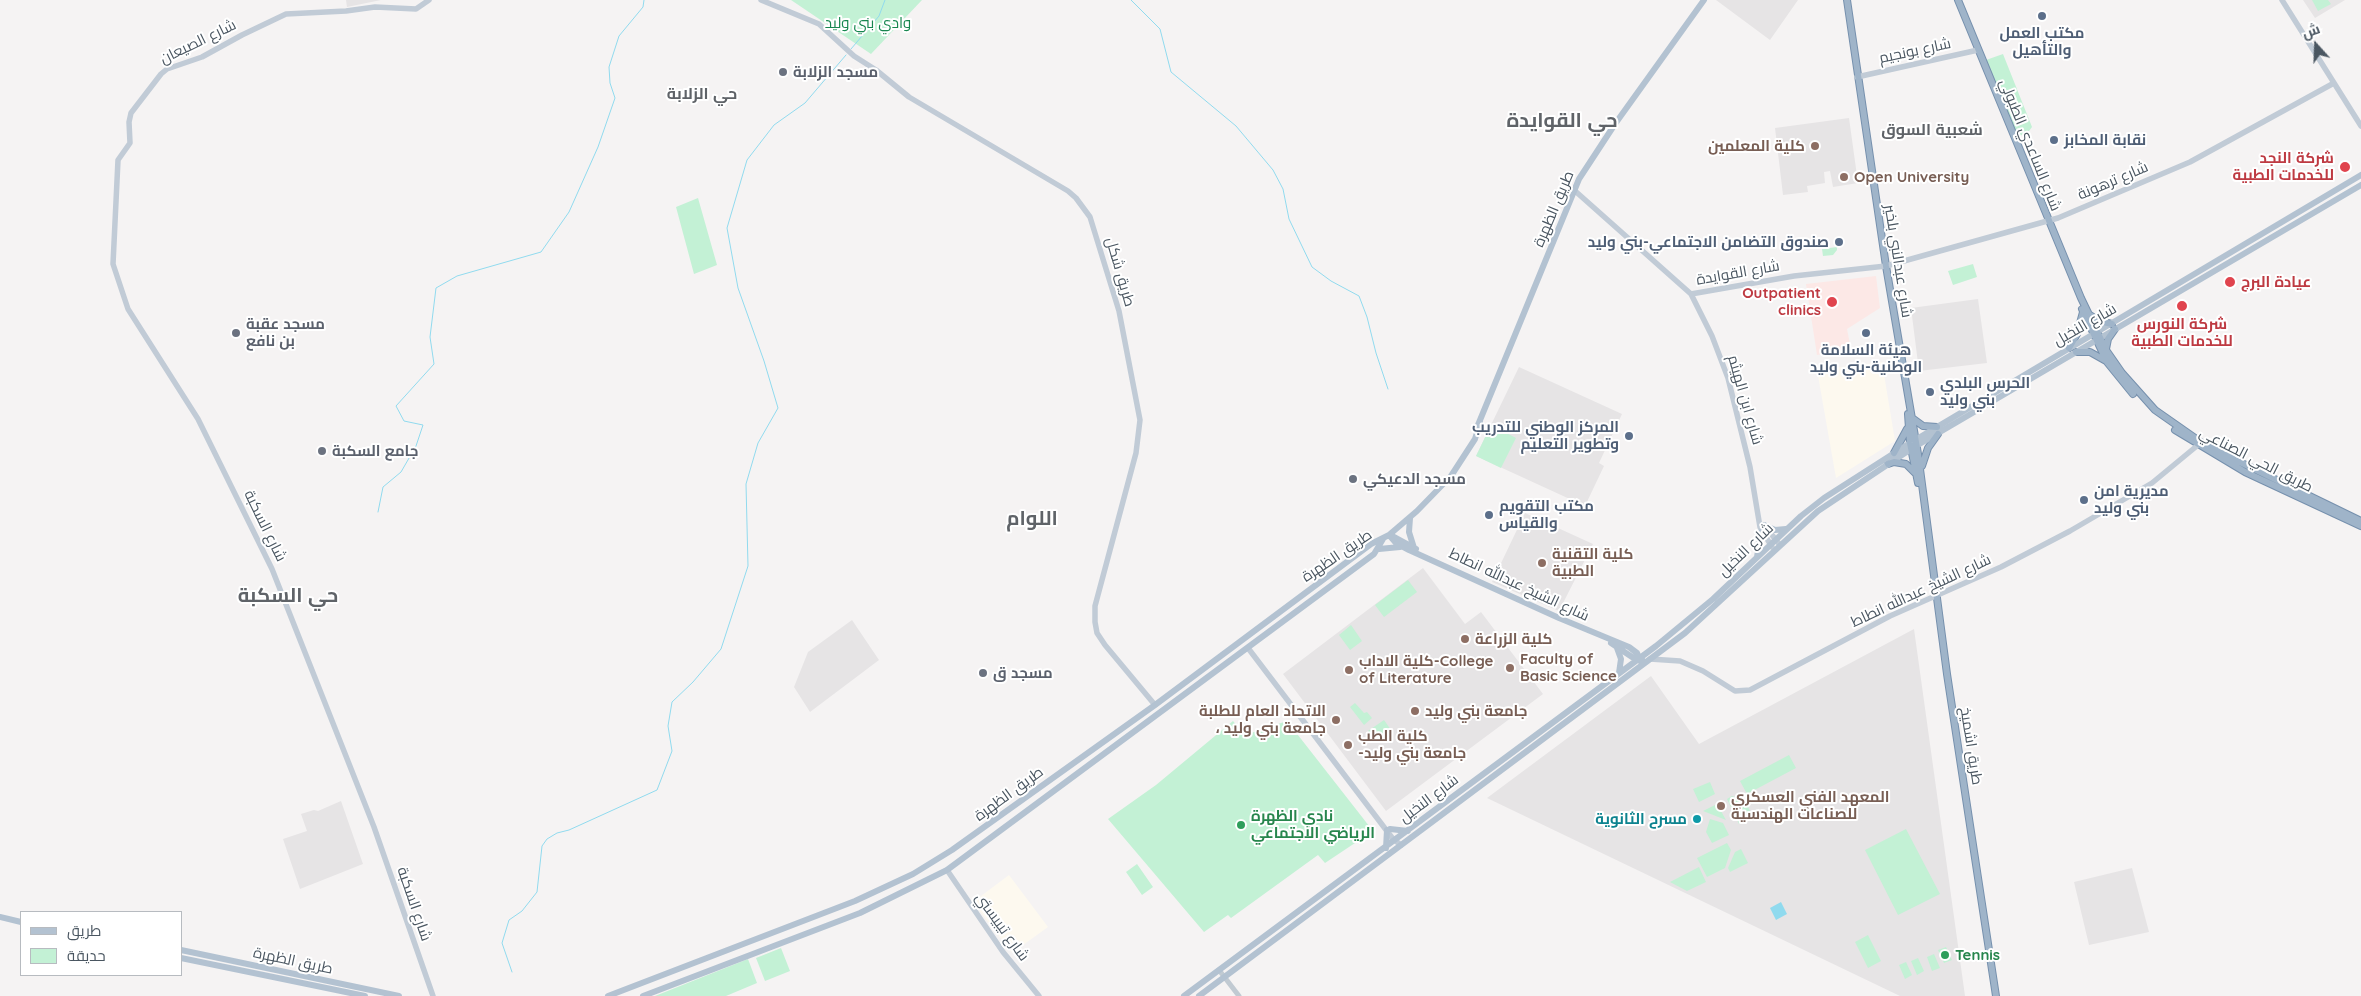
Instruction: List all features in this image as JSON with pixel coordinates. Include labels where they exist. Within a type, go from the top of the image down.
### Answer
[{"type":"highway","name":"شارع عبدالنبي بلخير","points":[[1847,0],[1857,77],[1909,407]]},
{"type":"highway","name":"شارع الساعدي الطبولي","points":[[1958,0],[2047,221],[2096,336]]},
{"type":"highway","points":[[2069,348],[2086,312],[2099,321],[2113,327],[2106,350]]},
{"type":"highway","name":"طريق الحي الصناعي","points":[[2096,336],[2137,392],[2155,410],[2183,431],[2261,474],[2361,521]]},
{"type":"highway","name":"طريق الحي الصناعي","points":[[2096,336],[2107,362],[2130,390],[2153,413],[2198,445],[2245,472],[2361,526]]},
{"type":"highway","points":[[2076,352],[2090,352],[2107,362]]},
{"type":"highway","points":[[1909,407],[1912,418],[1913,444]]},
{"type":"highway","points":[[1894,452],[1904,437],[1908,426],[1909,407]]},
{"type":"highway","points":[[1888,464],[1894,462],[1906,464],[1919,475],[1924,456],[1938,430],[1923,426],[1912,418]]},
{"type":"highway","points":[[1908,426],[1913,444]]},
{"type":"highway","name":"طريق اشميخ","points":[[1913,444],[1996,996]]},
{"type":"main road","name":"شارع الصيعان","points":[[118,160],[130,143],[128,122],[131,113],[147,89],[167,69],[202,57],[286,14],[338,12],[375,7],[416,10],[429,0]]},
{"type":"main road","name":"طريق شكل","points":[[762,0],[819,24],[854,56],[876,70],[908,97],[1068,192],[1076,198],[1090,217],[1119,311],[1140,420],[1138,443],[1095,606],[1094,622],[1105,645],[1154,705]]},
{"type":"main road","name":"طريق الظهرة","points":[[608,996],[855,901],[913,874],[952,850],[1154,705],[1371,544],[1386,537],[1410,518],[1443,484],[1480,422],[1574,190],[1615,124],[1704,0]]},
{"type":"main road","points":[[2282,0],[2361,126]]},
{"type":"main road","name":"شارع بونجيم","points":[[1857,77],[1978,50]]},
{"type":"main road","name":"شارع ترهونة","points":[[1886,266],[2047,221],[2190,162],[2334,83]]},
{"type":"main road","name":"شارع السكبة","points":[[118,160],[113,264],[128,309],[198,419],[272,569],[374,827],[433,996]]},
{"type":"main road","name":"شارع النخيل","points":[[2113,327],[2361,175]]},
{"type":"main road","name":"شارع النخيل","points":[[1938,430],[2069,348],[2113,327],[2361,185]]},
{"type":"main road","name":"شارع القوايدة","points":[[1574,190],[1691,294],[1794,276],[1886,266]]},
{"type":"main road","name":"شارع ابن الهيثم","points":[[1691,294],[1712,336],[1728,378],[1750,467],[1760,518]]},
{"type":"main road","name":"شارع النخيل","points":[[1650,659],[1705,616],[1775,545],[1787,528],[1824,498],[1894,452],[1913,444],[2076,352],[2096,336]]},
{"type":"main road","name":"شارع النخيل","points":[[1199,996],[1398,842],[1640,662],[1656,646],[1707,604],[1756,558],[1818,511],[1888,464],[1913,444]]},
{"type":"main road","name":"شارع الشيخ عبدالله انطاط","points":[[1640,662],[1650,659],[1672,660],[1687,664],[1703,671],[1732,690],[1746,692],[1890,616],[2018,559],[2152,483],[2198,445]]},
{"type":"main road","points":[[1410,518],[1410,536],[1415,549]]},
{"type":"main road","points":[[1760,518],[1775,545]]},
{"type":"main road","points":[[1756,558],[1761,532],[1760,518]]},
{"type":"main road","points":[[1764,525],[1775,530],[1787,528]]},
{"type":"main road","points":[[1761,532],[1775,545]]},
{"type":"main road","name":"طريق الظهرة","points":[[643,996],[860,913],[947,870],[1248,648],[1379,548],[1386,537]]},
{"type":"main road","name":"شارع الشيخ عبدالله انطاط","points":[[1386,537],[1403,547],[1632,649],[1640,662]]},
{"type":"main road","name":"شارع الشيخ عبدالله انطاط","points":[[1386,537],[1415,549],[1423,555]]},
{"type":"main road","points":[[1379,548],[1403,547]]},
{"type":"main road","name":"شارع الشيخ عبدالله انطاط","points":[[1604,638],[1640,662]]},
{"type":"main road","points":[[1616,646],[1621,660],[1619,673]]},
{"type":"main road","points":[[1632,649],[1644,650],[1656,646]]},
{"type":"main road","points":[[1248,648],[1398,842]]},
{"type":"main road","name":"شارع النخيل","points":[[1184,996],[1386,848],[1398,842],[1408,832],[1619,673],[1640,662]]},
{"type":"main road","points":[[1388,829],[1408,832]]},
{"type":"main road","points":[[1386,848],[1388,829]]},
{"type":"main road","name":"شارع تيبيستي","points":[[947,870],[1002,952],[1039,996]]},
{"type":"main road","points":[[0,917],[20,922]]},
{"type":"main road","name":"طريق الظهرة","points":[[182,950],[399,996]]},
{"type":"main road","name":"طريق الظهرة","points":[[182,958],[364,996]]},
{"type":"street","points":[[1219,970],[1239,996]]},
{"type":"shaded area","points":[[346,0],[381,0],[347,7]]},
{"type":"shaded area","points":[[1716,0],[1798,0],[1770,40]]},
{"type":"shaded area","points":[[2303,0],[2345,0],[2315,18]]},
{"type":"shaded area","name":"كلية المعلمين","points":[[1849,118],[1858,183],[1833,187],[1830,171],[1824,172],[1825,183],[1807,186],[1808,192],[1783,195],[1775,128]]},
{"type":"shaded area","points":[[1876,276],[1880,308],[1847,329],[1851,349],[1817,355],[1806,284]]},
{"type":"shaded area","points":[[1978,299],[1987,363],[1919,371],[1911,308]]},
{"type":"shaded area","points":[[1882,362],[1895,441],[1836,478],[1817,370]]},
{"type":"shaded area","points":[[1519,367],[1622,414],[1599,463],[1604,466],[1585,506],[1476,456]]},
{"type":"shaded area","name":"كلية التقنية الطبية","points":[[1525,513],[1593,544],[1559,611],[1492,582]]},
{"type":"shaded area","name":"جامعة بني وليد","points":[[1423,568],[1465,624],[1481,612],[1543,694],[1386,811],[1283,674]]},
{"type":"shaded area","points":[[852,620],[879,660],[810,712],[794,687],[808,652]]},
{"type":"shaded area","name":"المعهد الفني العسكري للصناعات الهندسية","points":[[1914,629],[1965,996],[1900,996],[1487,798],[1651,676],[1699,744]]},
{"type":"shaded area","points":[[341,801],[363,864],[300,889],[283,839],[307,831],[301,814],[314,810],[318,811]]},
{"type":"shaded area","points":[[2132,868],[2149,932],[2089,945],[2074,882]]},
{"type":"shaded area","points":[[1009,875],[1048,927],[1012,953],[973,902]]},
{"type":"green space","name":"وادي بني وليد","points":[[791,0],[922,0],[871,54]]},
{"type":"green space","points":[[2312,0],[2328,0],[2331,4],[2318,11]]},
{"type":"green space","points":[[2003,54],[2032,127],[2029,131],[2018,137],[1986,60]]},
{"type":"green space","points":[[698,198],[717,265],[694,274],[676,207]]},
{"type":"green space","points":[[1837,247],[1833,255],[1823,256],[1822,249]]},
{"type":"green space","points":[[1973,264],[1977,277],[1953,285],[1948,271]]},
{"type":"green space","points":[[1491,425],[1516,438],[1501,468],[1476,456]]},
{"type":"green space","points":[[1408,580],[1417,592],[1384,617],[1375,605]]},
{"type":"green space","points":[[1351,625],[1362,641],[1350,650],[1339,635]]},
{"type":"green space","points":[[1355,703],[1364,713],[1367,712],[1372,718],[1364,725],[1350,707]]},
{"type":"green space","points":[[1384,720],[1391,730],[1378,742],[1368,731]]},
{"type":"green space","name":"نادي الظهرة الرياضي الاجتماعي","points":[[1233,721],[1245,735],[1287,721],[1373,831],[1325,863],[1318,855],[1231,918],[1228,915],[1204,932],[1108,819],[1156,785]]},
{"type":"green space","points":[[1789,755],[1796,768],[1747,794],[1740,781]]},
{"type":"green space","points":[[1710,782],[1715,794],[1699,802],[1693,789]]},
{"type":"green space","points":[[1732,796],[1745,801],[1753,817],[1739,824],[1727,799]]},
{"type":"green space","points":[[1717,804],[1726,820],[1703,811]]},
{"type":"green space","points":[[1710,819],[1723,823],[1729,835],[1712,843],[1706,832]]},
{"type":"green space","points":[[1906,829],[1940,894],[1898,915],[1865,850]]},
{"type":"green space","points":[[1727,843],[1731,850],[1725,868],[1707,877],[1697,858]]},
{"type":"green space","points":[[1741,849],[1748,863],[1730,872],[1728,868],[1735,852]]},
{"type":"green space","points":[[1137,864],[1153,887],[1142,895],[1126,872]]},
{"type":"green space","points":[[1699,867],[1706,882],[1687,891],[1670,882]]},
{"type":"green space","points":[[1868,935],[1881,961],[1868,968],[1855,942]]},
{"type":"green space","name":"Tennis","points":[[1946,947],[1952,960],[1944,963],[1938,950]]},
{"type":"green space","points":[[781,948],[790,971],[765,981],[756,958]]},
{"type":"green space","name":"Tennis","points":[[1934,954],[1940,968],[1932,971],[1927,957]]},
{"type":"green space","points":[[1918,958],[1924,971],[1917,975],[1911,961]]},
{"type":"green space","points":[[748,959],[757,983],[726,996],[655,996]]},
{"type":"green space","points":[[1906,962],[1912,975],[1905,979],[1899,965]]},
{"type":"water","points":[[1781,902],[1787,914],[1776,920],[1770,908]]},
{"type":"waterway","points":[[378,512],[383,487],[401,472],[416,446],[423,425],[404,421],[396,406],[434,364],[430,337],[436,288],[457,276],[541,252],[569,212],[598,147],[615,98],[610,83],[609,67],[619,36],[643,7],[644,0]]},
{"type":"waterway","points":[[851,49],[879,16],[885,0]]},
{"type":"waterway","points":[[1131,0],[1160,29],[1171,72],[1236,126],[1273,170],[1283,189],[1289,219],[1312,267],[1331,281],[1359,296],[1388,389]]},
{"type":"waterway","points":[[512,972],[502,943],[509,920],[522,911],[537,892],[542,846],[547,839],[557,833],[569,830],[657,790],[672,751],[668,726],[672,702],[693,682],[721,649],[748,566],[746,484],[758,443],[778,408],[764,361],[738,288],[727,228],[747,160],[774,125],[805,103],[846,55]]},
{"type":"place","name":"مكتب العمل والتأهيل","points":[[2042,16]]},
{"type":"place","name":"مسجد الزلابة","points":[[783,72]]},
{"type":"place","name":"نقابة المخابز","points":[[2054,140]]},
{"type":"place","name":"كلية المعلمين","points":[[1815,146]]},
{"type":"place","name":"شركة النجد للخدمات الطبية","points":[[2345,167]]},
{"type":"place","name":"Open University","points":[[1844,177]]},
{"type":"place","name":"صندوق التضامن الاجتماعي-بني وليد","points":[[1839,242]]},
{"type":"place","name":"عيادة البرج","points":[[2230,282]]},
{"type":"place","name":"Outpatient clinics","points":[[1832,302]]},
{"type":"place","name":"شركة النورس للخدمات الطبية","points":[[2182,306]]},
{"type":"place","name":"مسجد عقبة بن نافع","points":[[236,333]]},
{"type":"place","name":"هيئة السلامة الوطنية-بني وليد","points":[[1866,333]]},
{"type":"place","name":"الحرس البلدي بني وليد","points":[[1930,392]]},
{"type":"place","name":"المركز الوطني للتدريب وتطوير التعليم","points":[[1629,436]]},
{"type":"place","name":"جامع السكبة","points":[[322,451]]},
{"type":"place","name":"مسجد الدعيكي","points":[[1353,479]]},
{"type":"place","name":"مديرية امن بني وليد","points":[[2084,500]]},
{"type":"place","name":"مكتب التقويم والقياس","points":[[1489,515]]},
{"type":"place","name":"كلية التقنية الطبية","points":[[1542,563]]},
{"type":"place","name":"كلية الزراعة","points":[[1465,639]]},
{"type":"place","name":"Faculty of Basic Science","points":[[1510,668]]},
{"type":"place","name":"كلية الاداب-College of Literature","points":[[1349,670]]},
{"type":"place","name":"مسجد ق","points":[[983,673]]},
{"type":"place","name":"جامعة بني وليد","points":[[1415,711]]},
{"type":"place","name":"الاتحاد العام للطلبة ، جامعة بني وليد","points":[[1336,720]]},
{"type":"place","name":"كلية الطب -جامعة بني وليد","points":[[1348,745]]},
{"type":"place","name":"المعهد الفني العسكري للصناعات الهندسية","points":[[1721,806]]},
{"type":"place","name":"مسرح الثانوية","points":[[1697,819]]},
{"type":"place","name":"نادي الظهرة الرياضي الاجتماعي","points":[[1241,825]]},
{"type":"place","name":"Tennis","points":[[1945,955]]},
{"type":"district","name":"حي الزلابة","points":[[702,94]]},
{"type":"district","name":"حي القوايدة","points":[[1562,121]]},
{"type":"district","name":"شعبية السوق","points":[[1932,130]]},
{"type":"district","name":"اللوام","points":[[1032,519]]},
{"type":"district","name":"حي السكبة","points":[[288,596]]}]
